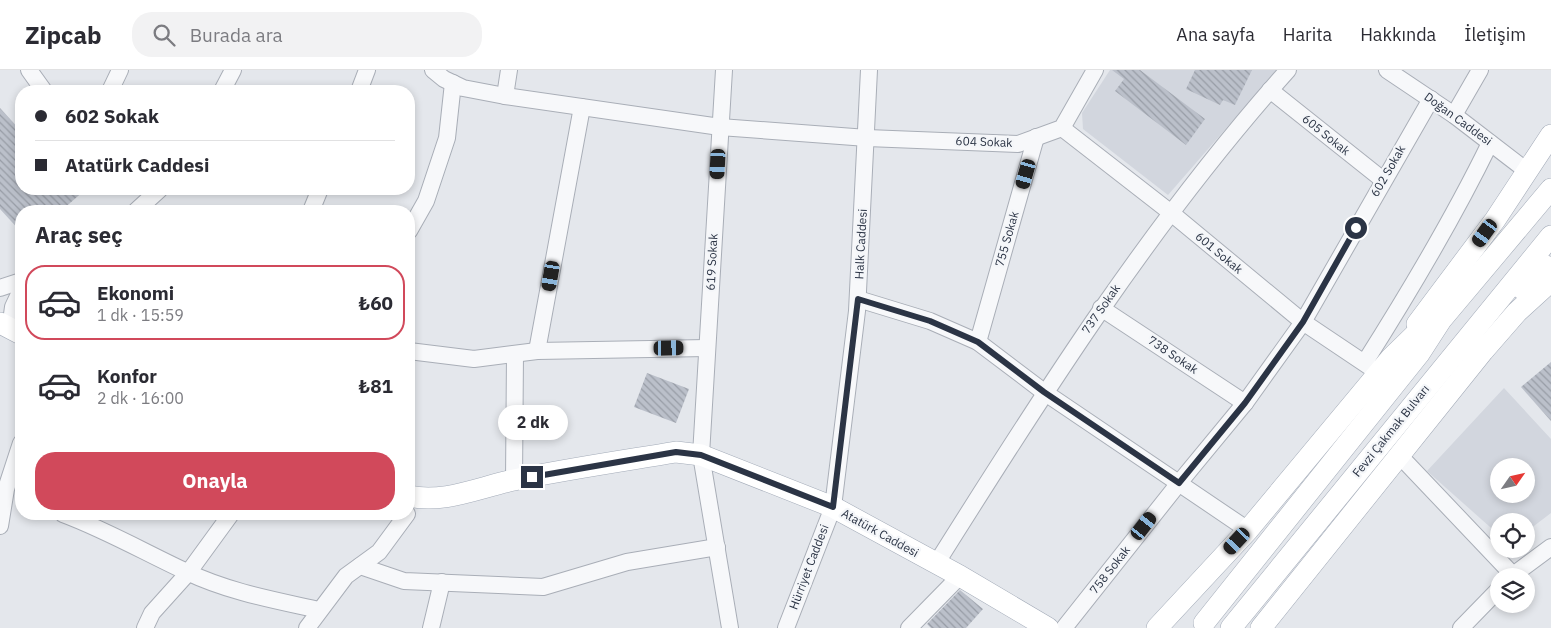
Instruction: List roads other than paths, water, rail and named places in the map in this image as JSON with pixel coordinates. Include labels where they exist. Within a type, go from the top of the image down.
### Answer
[{"type":"main road","points":[[1158,628],[1248,530],[1495,220],[1551,135]]},
{"type":"main road","points":[[1378,365],[1491,261],[1551,189]]},
{"type":"main road","points":[[1419,354],[1475,295],[1551,206]]},
{"type":"main road","name":"Fevzi Çakmak Bulvarı","points":[[1231,628],[1551,236]]},
{"type":"main road","name":"Fevzi Çakmak Bulvarı","points":[[1204,623],[1419,354],[1441,320],[1491,261]]},
{"type":"main road","points":[[1456,351],[1497,308],[1549,269]]},
{"type":"main road","points":[[1261,628],[1549,269]]},
{"type":"main road","name":"Atatürk Caddesi","points":[[415,504],[514,480],[676,452],[701,455],[833,507],[960,576],[1042,627]]},
{"type":"main road","points":[[1178,628],[1184,599]]},
{"type":"street","points":[[29,70],[40,85]]},
{"type":"street","points":[[113,85],[120,70]]},
{"type":"street","points":[[225,85],[233,70]]},
{"type":"street","points":[[362,85],[368,70]]},
{"type":"street","name":"604 Sokak","points":[[433,70],[463,88],[505,96],[720,127],[867,138],[1018,144],[1062,128]]},
{"type":"street","points":[[505,96],[509,70]]},
{"type":"street","name":"619 Sokak","points":[[724,70],[701,455],[730,628]]},
{"type":"street","name":"Halk Caddesi","points":[[833,507],[858,299],[869,70]]},
{"type":"street","points":[[1062,128],[1094,70]]},
{"type":"street","name":"737 Sokak","points":[[936,564],[1044,392],[1101,308],[1170,212],[1288,70]]},
{"type":"street","name":"Doğan Caddesi","points":[[1387,70],[1454,115],[1527,171]]},
{"type":"street","points":[[1454,115],[1480,70]]},
{"type":"street","points":[[415,220],[426,200],[447,138],[452,83]]},
{"type":"street","name":"605 Sokak","points":[[1270,90],[1382,180]]},
{"type":"street","name":"602 Sokak","points":[[1303,322],[1382,180],[1431,99]]},
{"type":"street","points":[[537,351],[582,107]]},
{"type":"street","name":"601 Sokak","points":[[1062,128],[1170,212],[1303,322],[1378,365]]},
{"type":"street","name":"755 Sokak","points":[[978,342],[1036,137]]},
{"type":"street","points":[[1378,365],[1399,310],[1463,198],[1490,143]]},
{"type":"street","points":[[145,205],[154,195]]},
{"type":"street","points":[[0,288],[15,283]]},
{"type":"street","points":[[858,299],[930,321],[978,342],[1044,392],[1248,530]]},
{"type":"street","points":[[11,330],[15,305]]},
{"type":"street","name":"738 Sokak","points":[[1101,308],[1245,403]]},
{"type":"street","name":"758 Sokak","points":[[1064,628],[1245,403],[1303,322]]},
{"type":"street","points":[[415,352],[474,359],[537,351],[707,348]]},
{"type":"street","points":[[514,480],[515,354]]},
{"type":"street","points":[[1399,455],[1506,568]]},
{"type":"street","points":[[0,526],[15,467]]},
{"type":"street","name":"Hürriyet Caddesi","points":[[786,628],[833,507]]},
{"type":"street","points":[[88,520],[188,573],[231,590],[319,610]]},
{"type":"street","points":[[145,628],[152,613],[188,573],[227,520]]},
{"type":"street","points":[[307,628],[346,576],[378,552],[400,520]]},
{"type":"street","points":[[360,566],[404,581],[543,587],[628,562],[717,547]]},
{"type":"street","points":[[1522,568],[1551,547]]},
{"type":"street","points":[[909,628],[960,576]]},
{"type":"street","points":[[431,628],[442,582]]},
{"type":"street","points":[[1461,628],[1490,599]]}]
